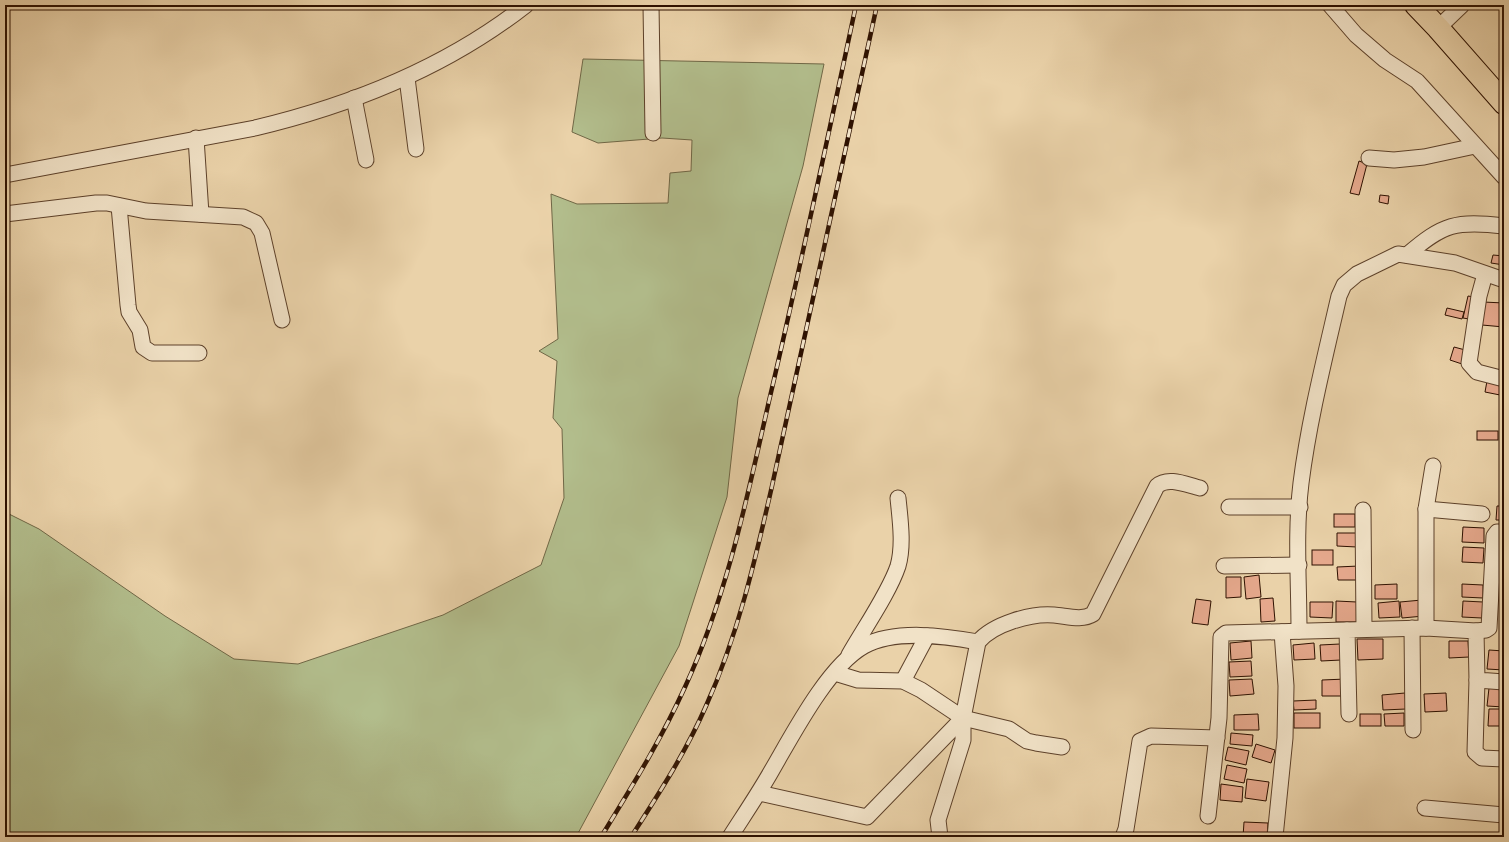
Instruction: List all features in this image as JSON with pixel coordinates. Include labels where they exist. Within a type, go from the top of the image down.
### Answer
[{"type":"highway","points":[[1419,6],[1504,103]]},
{"type":"street","points":[[5,175],[255,128],[296,118],[407,78],[440,59],[472,44],[526,5]]},
{"type":"street","points":[[651,5],[653,133]]},
{"type":"street","points":[[1330,5],[1356,35],[1385,60],[1417,81],[1504,177]]},
{"type":"street","points":[[1438,28],[1462,5]]},
{"type":"street","points":[[407,78],[416,149]]},
{"type":"street","points":[[354,98],[366,160]]},
{"type":"street","points":[[196,138],[201,214]]},
{"type":"street","points":[[1369,158],[1394,160],[1424,157],[1475,146]]},
{"type":"street","points":[[5,214],[96,203],[146,211],[243,217],[256,224],[262,233],[282,320]]},
{"type":"street","points":[[118,206],[128,305],[130,312],[140,330],[144,347],[152,353],[199,353]]},
{"type":"street","points":[[1407,254],[1430,235],[1446,227],[1460,224],[1504,226]]},
{"type":"street","points":[[1299,631],[1301,484],[1316,393],[1339,296],[1344,285],[1357,274],[1394,254],[1407,254],[1455,263],[1504,280]]},
{"type":"street","points":[[1485,274],[1479,296],[1469,363],[1477,372],[1504,379]]},
{"type":"street","points":[[1413,730],[1426,509],[1434,466]]},
{"type":"street","points":[[940,837],[938,820],[963,740],[963,718],[978,642],[982,637],[1018,619],[1028,616],[1052,614],[1083,618],[1093,614],[1158,486],[1168,481],[1200,488]]},
{"type":"street","points":[[730,837],[759,793],[810,706],[847,658],[891,582],[898,565],[900,520],[898,498]]},
{"type":"street","points":[[1229,507],[1300,507]]},
{"type":"street","points":[[1426,509],[1482,514]]},
{"type":"street","points":[[1363,510],[1364,629]]},
{"type":"street","points":[[1208,816],[1220,701],[1220,637],[1226,633],[1364,629],[1419,628],[1476,631],[1486,630],[1489,628],[1494,536],[1497,532],[1504,532]]},
{"type":"street","points":[[1224,566],[1299,565]]},
{"type":"street","points":[[1347,630],[1349,714]]},
{"type":"street","points":[[1476,631],[1477,680],[1475,752],[1482,758],[1504,759]]},
{"type":"street","points":[[1275,837],[1286,738],[1286,686],[1282,632]]},
{"type":"street","points":[[903,681],[927,636]]},
{"type":"street","points":[[847,658],[865,646],[890,637],[949,637],[978,642]]},
{"type":"street","points":[[835,673],[858,680],[903,681],[928,694],[963,718],[1009,729],[1027,741],[1062,747]]},
{"type":"street","points":[[1477,680],[1504,682]]},
{"type":"street","points":[[759,793],[867,816],[963,718]]},
{"type":"street","points":[[1123,837],[1126,829],[1140,741],[1151,736],[1217,738]]},
{"type":"street","points":[[1425,808],[1504,815]]},
{"type":"green space","points":[[583,59],[824,64],[803,166],[738,398],[727,497],[679,646],[576,837],[5,837],[5,512],[39,529],[165,616],[234,659],[298,664],[443,615],[541,565],[564,498],[562,429],[553,418],[557,361],[539,351],[558,339],[551,194],[577,204],[668,203],[670,173],[691,171],[692,140],[662,138],[598,143],[572,132]]},
{"type":"building","points":[[1359,161],[1367,164],[1359,195],[1350,193]]},
{"type":"building","points":[[1380,195],[1389,196],[1388,204],[1379,202]]},
{"type":"building","points":[[1493,255],[1504,256],[1504,265],[1491,263]]},
{"type":"building","points":[[1468,296],[1474,297],[1469,319],[1463,318]]},
{"type":"building","points":[[1483,302],[1504,303],[1504,327],[1482,325]]},
{"type":"building","points":[[1447,308],[1464,312],[1462,319],[1445,315]]},
{"type":"building","points":[[1454,347],[1469,351],[1465,365],[1450,360]]},
{"type":"building","points":[[1487,381],[1502,383],[1500,395],[1485,392]]},
{"type":"building","points":[[1477,431],[1498,431],[1498,440],[1477,440]]},
{"type":"building","points":[[1497,506],[1504,506],[1504,520],[1496,520]]},
{"type":"building","points":[[1334,514],[1355,514],[1355,527],[1334,527]]},
{"type":"building","points":[[1463,527],[1484,528],[1484,543],[1462,542]]},
{"type":"building","points":[[1337,533],[1357,533],[1357,547],[1337,546]]},
{"type":"building","points":[[1463,547],[1484,548],[1483,563],[1462,562]]},
{"type":"building","points":[[1312,550],[1333,550],[1333,565],[1312,565]]},
{"type":"building","points":[[1359,566],[1359,580],[1338,580],[1337,567]]},
{"type":"building","points":[[1259,575],[1261,597],[1246,599],[1244,577]]},
{"type":"building","points":[[1226,577],[1241,577],[1241,597],[1226,598]]},
{"type":"building","points":[[1397,584],[1397,599],[1375,599],[1375,585]]},
{"type":"building","points":[[1462,584],[1483,585],[1483,598],[1462,597]]},
{"type":"building","points":[[1273,598],[1275,621],[1261,622],[1260,599]]},
{"type":"building","points":[[1196,599],[1211,601],[1208,625],[1192,623]]},
{"type":"building","points":[[1422,600],[1424,616],[1402,618],[1400,602]]},
{"type":"building","points":[[1336,601],[1357,602],[1357,622],[1336,622]]},
{"type":"building","points":[[1399,601],[1400,617],[1379,618],[1378,603]]},
{"type":"building","points":[[1463,601],[1483,602],[1482,618],[1462,617]]},
{"type":"building","points":[[1310,602],[1333,602],[1332,618],[1310,617]]},
{"type":"building","points":[[1357,639],[1383,639],[1383,659],[1358,660]]},
{"type":"building","points":[[1251,641],[1252,658],[1231,660],[1230,643]]},
{"type":"building","points":[[1449,641],[1468,641],[1469,657],[1449,658]]},
{"type":"building","points":[[1314,643],[1315,659],[1294,660],[1293,645]]},
{"type":"building","points":[[1340,644],[1341,660],[1321,661],[1320,645]]},
{"type":"building","points":[[1489,650],[1504,651],[1504,670],[1487,669]]},
{"type":"building","points":[[1251,661],[1252,676],[1230,677],[1229,662]]},
{"type":"building","points":[[1252,679],[1254,694],[1230,696],[1229,680]]},
{"type":"building","points":[[1346,679],[1346,696],[1322,696],[1322,680]]},
{"type":"building","points":[[1489,688],[1504,689],[1504,707],[1487,706]]},
{"type":"building","points":[[1405,693],[1406,709],[1383,710],[1382,695]]},
{"type":"building","points":[[1446,693],[1447,711],[1425,712],[1424,694]]},
{"type":"building","points":[[1316,700],[1316,709],[1294,710],[1293,701]]},
{"type":"building","points":[[1489,709],[1504,709],[1504,726],[1488,726]]},
{"type":"building","points":[[1294,713],[1320,713],[1320,728],[1294,728]]},
{"type":"building","points":[[1404,713],[1404,726],[1385,726],[1384,714]]},
{"type":"building","points":[[1258,714],[1259,730],[1234,730],[1234,715]]},
{"type":"building","points":[[1360,714],[1381,714],[1381,726],[1360,726]]},
{"type":"building","points":[[1231,733],[1253,735],[1252,746],[1230,744]]},
{"type":"building","points":[[1256,744],[1275,750],[1271,763],[1252,757]]},
{"type":"building","points":[[1228,747],[1249,751],[1246,765],[1225,760]]},
{"type":"building","points":[[1227,765],[1247,769],[1244,783],[1224,779]]},
{"type":"building","points":[[1247,779],[1269,782],[1266,801],[1245,798]]},
{"type":"building","points":[[1221,784],[1243,787],[1242,802],[1220,800]]},
{"type":"building","points":[[1244,822],[1268,823],[1267,837],[1243,837]]},
{"type":"railway","points":[[601,837],[645,764],[676,707],[700,653],[713,618],[744,510],[814,203],[856,5]]},
{"type":"railway","points":[[631,837],[690,740],[717,679],[745,598],[772,486],[877,5]]}]
